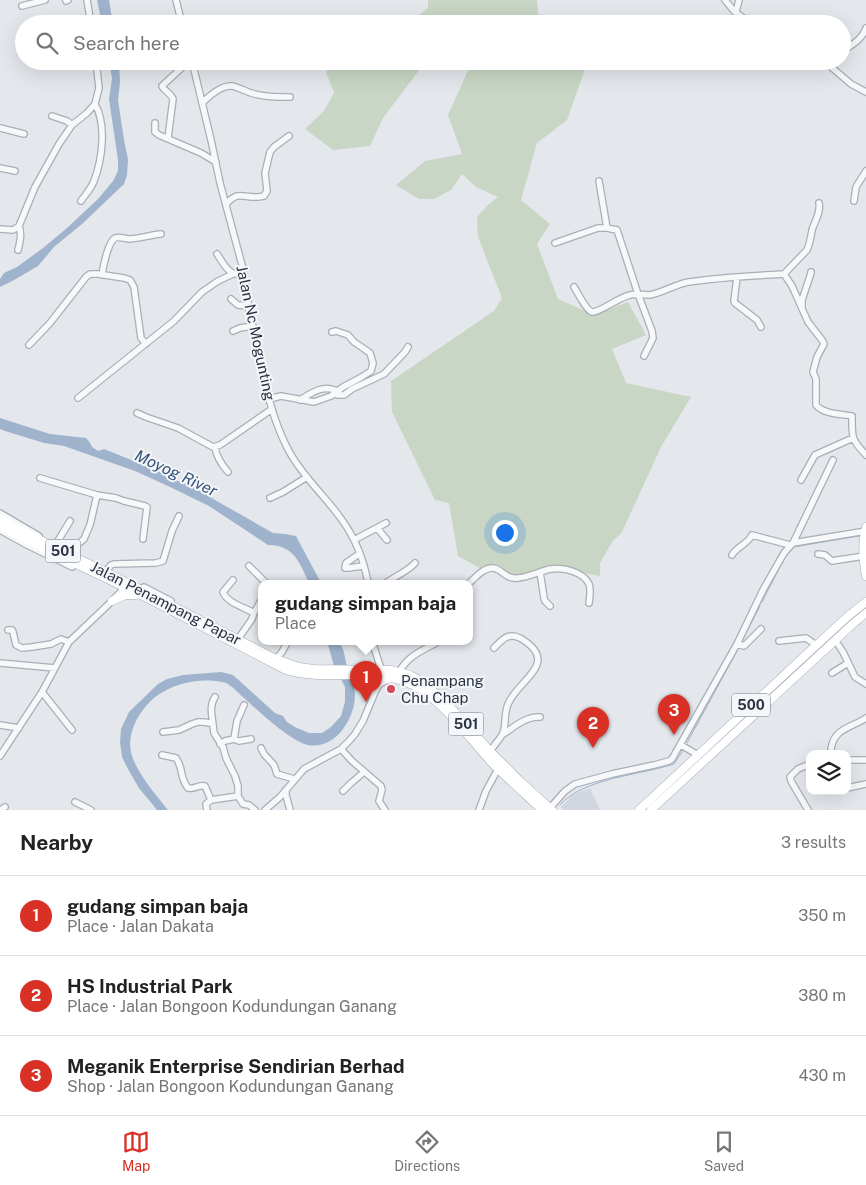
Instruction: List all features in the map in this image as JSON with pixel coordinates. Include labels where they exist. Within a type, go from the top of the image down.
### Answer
[{"type":"main road","name":"Jalan Penampang Papar","points":[[0,518],[126,585],[276,659],[299,667],[330,672]]},
{"type":"main road","points":[[866,530],[864,540],[866,576]]},
{"type":"main road","name":"Jalan Penampang Papar","points":[[1,531],[106,579],[126,585],[141,595],[286,670],[304,674],[330,672],[410,675],[422,681],[452,708],[490,751],[548,809]]},
{"type":"main road","points":[[106,579],[115,592],[112,601]]},
{"type":"main road","points":[[112,601],[125,595],[141,595]]},
{"type":"main road","name":"500","points":[[639,810],[816,645],[866,602]]},
{"type":"main road","name":"500","points":[[653,809],[866,613]]},
{"type":"main road","name":"Jalan Penampang Papar","points":[[365,673],[381,669],[398,675],[421,690],[445,710],[498,770],[548,809]]},
{"type":"street","points":[[22,6],[45,0]]},
{"type":"street","points":[[87,0],[90,15]]},
{"type":"street","points":[[176,0],[180,15]]},
{"type":"street","points":[[725,0],[740,15]]},
{"type":"street","points":[[736,12],[739,0]]},
{"type":"street","points":[[851,45],[861,37],[866,28]]},
{"type":"street","points":[[18,250],[20,240],[19,226],[35,187],[72,125],[88,113],[95,104],[99,88],[97,70]]},
{"type":"street","points":[[168,138],[173,99],[172,95],[162,86],[180,70]]},
{"type":"street","name":"Jalan Nc Mogunting","points":[[193,70],[244,276],[248,306],[269,399],[278,427],[290,452],[307,477],[342,519],[354,540],[367,580]]},
{"type":"street","points":[[838,70],[851,84],[866,92]]},
{"type":"street","points":[[202,103],[212,94],[232,86],[248,93],[269,98],[290,97]]},
{"type":"street","points":[[81,201],[93,183],[99,161],[102,137],[98,109],[95,104]]},
{"type":"street","points":[[52,116],[67,121],[72,125]]},
{"type":"street","points":[[155,123],[157,134],[201,153],[216,162]]},
{"type":"street","points":[[0,128],[24,134]]},
{"type":"street","points":[[226,204],[237,195],[252,198],[264,196],[267,191],[265,173],[270,152],[274,146],[289,136]]},
{"type":"street","points":[[0,168],[15,171]]},
{"type":"street","points":[[854,201],[856,186],[866,171]]},
{"type":"street","points":[[599,181],[607,228]]},
{"type":"street","points":[[574,287],[589,310],[593,312],[629,295],[656,293],[686,282],[737,276],[784,274],[808,248],[820,207],[819,203]]},
{"type":"street","points":[[0,235],[2,229],[13,230],[19,226]]},
{"type":"street","points":[[554,243],[598,228],[617,230],[652,331],[653,338],[644,356]]},
{"type":"street","points":[[102,275],[103,266],[114,239],[118,237],[130,239],[161,234]]},
{"type":"street","points":[[217,254],[230,273],[244,276]]},
{"type":"street","points":[[802,308],[802,300],[811,272]]},
{"type":"street","points":[[28,345],[50,323],[90,274],[127,278],[133,284],[141,338],[146,344]]},
{"type":"street","points":[[78,398],[174,321],[202,292],[233,274]]},
{"type":"street","points":[[784,274],[792,286],[808,322],[824,344],[817,357],[813,372],[816,379],[816,405],[818,408],[826,411],[852,416],[853,438],[866,455]]},
{"type":"street","points":[[737,276],[735,303],[757,320],[761,327]]},
{"type":"street","points":[[232,299],[238,304],[248,306]]},
{"type":"street","points":[[233,332],[240,328],[253,326]]},
{"type":"street","points":[[269,399],[281,396],[314,402],[336,392],[371,371],[373,363],[370,354],[348,335],[336,331],[332,332]]},
{"type":"street","points":[[300,400],[322,389],[330,388],[340,395],[344,395],[352,389],[384,374],[408,347]]},
{"type":"street","points":[[137,413],[178,428],[215,447],[272,409]]},
{"type":"street","points":[[801,480],[815,455],[853,438]]},
{"type":"street","points":[[215,447],[222,466],[228,472]]},
{"type":"street","points":[[548,809],[565,791],[575,784],[669,761],[675,756],[737,644],[763,590],[803,523],[833,460]]},
{"type":"street","points":[[270,498],[284,492],[307,477]]},
{"type":"street","points":[[40,478],[97,495],[145,506],[147,508],[143,539]]},
{"type":"street","points":[[70,552],[84,539],[90,525],[97,495]]},
{"type":"street","points":[[0,513],[70,552],[153,591],[175,604],[180,610]]},
{"type":"street","points":[[107,570],[112,564],[163,562],[172,531],[179,516]]},
{"type":"street","points":[[56,544],[70,521]]},
{"type":"street","points":[[354,540],[386,523]]},
{"type":"street","points":[[803,523],[803,534],[807,538],[814,540]]},
{"type":"street","points":[[376,528],[387,540]]},
{"type":"street","points":[[732,555],[752,535],[791,544],[866,530]]},
{"type":"street","points":[[359,554],[346,563],[345,568],[363,566]]},
{"type":"street","points":[[818,554],[825,555],[832,560],[864,556]]},
{"type":"street","points":[[391,580],[415,563]]},
{"type":"street","points":[[249,566],[263,580]]},
{"type":"street","points":[[472,580],[483,571],[492,568],[498,568],[511,578],[562,568],[586,580],[590,588],[589,603]]},
{"type":"street","points":[[540,572],[544,598],[550,606]]},
{"type":"street","points":[[233,580],[223,592],[224,596],[254,613]]},
{"type":"street","points":[[0,756],[42,692],[69,642],[126,585]]},
{"type":"street","points":[[238,639],[252,620],[258,606]]},
{"type":"street","points":[[737,644],[744,646],[761,629]]},
{"type":"street","points":[[8,630],[12,630],[16,645],[22,648],[51,644],[61,639],[69,642]]},
{"type":"street","points":[[494,648],[504,637],[516,637],[530,646],[538,656],[533,672],[517,689],[508,703],[502,735]]},
{"type":"street","points":[[779,641],[806,638],[816,645]]},
{"type":"street","points":[[835,640],[856,678],[866,684]]},
{"type":"street","points":[[276,659],[286,645]]},
{"type":"street","points":[[373,645],[381,669]]},
{"type":"street","points":[[265,810],[280,797],[307,766],[341,748],[350,741],[380,685],[398,675],[404,663],[413,655],[431,645]]},
{"type":"street","points":[[0,663],[55,668]]},
{"type":"street","points":[[832,673],[848,663]]},
{"type":"street","points":[[365,673],[374,685],[375,692]]},
{"type":"street","points":[[42,692],[72,730]]},
{"type":"street","points":[[215,697],[212,701],[211,709],[214,733],[223,747],[235,776],[238,796],[243,804],[249,805],[255,810]]},
{"type":"street","points":[[234,739],[237,721],[244,705]]},
{"type":"street","points":[[490,751],[502,735],[518,723],[535,716],[540,717]]},
{"type":"street","points":[[828,750],[834,738],[840,732],[846,727],[866,718]]},
{"type":"street","points":[[164,732],[179,730],[192,724],[203,722],[209,722],[213,725]]},
{"type":"street","points":[[0,725],[19,728]]},
{"type":"street","points":[[220,744],[234,739],[239,741],[251,739]]},
{"type":"street","points":[[681,745],[698,755]]},
{"type":"street","points":[[261,748],[274,765],[278,776],[294,779]]},
{"type":"street","points":[[341,748],[347,756],[381,786],[382,790],[378,801],[385,810]]},
{"type":"street","points":[[162,755],[176,758],[181,766],[182,780],[188,788],[205,786],[210,800]]},
{"type":"street","points":[[851,760],[866,760]]},
{"type":"street","points":[[806,765],[794,772],[790,777],[791,782],[808,810]]},
{"type":"street","points":[[479,810],[486,791],[498,770]]},
{"type":"street","points":[[343,791],[364,772]]},
{"type":"street","points":[[851,787],[866,784]]},
{"type":"street","points":[[286,790],[290,810]]},
{"type":"street","points":[[207,810],[206,804],[210,800],[238,796]]},
{"type":"street","points":[[75,802],[91,810]]},
{"type":"shaded area","points":[[590,788],[600,810],[564,810],[561,807],[574,794]]},
{"type":"green space","points":[[428,0],[537,0],[538,15],[419,15],[428,8]]},
{"type":"green space","points":[[327,70],[419,70],[383,118],[370,146],[333,150],[305,129],[324,111],[334,93],[326,72]]},
{"type":"green space","points":[[468,70],[585,70],[567,120],[537,143],[521,200],[550,224],[537,244],[558,299],[594,315],[628,302],[646,335],[612,349],[626,383],[691,397],[661,447],[622,532],[612,542],[600,563],[600,576],[558,568],[520,576],[509,576],[501,571],[485,571],[458,556],[449,503],[435,500],[392,412],[391,381],[494,311],[502,298],[478,237],[477,217],[498,197],[476,187],[462,174],[451,190],[434,199],[419,199],[396,185],[425,161],[462,154],[448,115]]},
{"type":"water","points":[[97,0],[109,0],[112,15],[100,15]]},
{"type":"water","points":[[111,70],[119,70],[118,100],[128,159],[127,175],[124,184],[82,224],[54,247],[38,266],[0,287],[0,279],[4,273],[17,267],[67,228],[98,199],[113,181],[118,171],[118,160],[109,99],[112,78]]},
{"type":"water","points":[[0,418],[50,434],[86,438],[92,447],[98,451],[104,449],[187,484],[273,533],[296,536],[319,580],[308,580],[295,556],[284,548],[268,545],[209,506],[168,486],[135,471],[64,446],[44,443],[0,429]]},
{"type":"water","points":[[328,645],[341,645],[355,695],[354,704],[347,723],[335,738],[327,743],[308,745],[300,742],[280,729],[232,687],[223,682],[207,680],[184,683],[163,692],[149,702],[138,718],[131,735],[130,744],[133,759],[146,782],[168,810],[157,810],[139,788],[122,757],[121,729],[129,712],[158,684],[167,679],[183,675],[221,672],[233,675],[275,713],[283,716],[287,722],[309,733],[322,733],[331,727],[341,716],[345,702],[345,687],[334,666]]},
{"type":"waterway","points":[[793,547],[859,536]]},
{"type":"waterway","points":[[762,602],[787,553]]},
{"type":"waterway","points":[[741,643],[760,606]]},
{"type":"waterway","points":[[687,743],[738,649]]},
{"type":"waterway","points":[[560,805],[570,796],[597,783],[674,764],[682,752]]},
{"type":"place","name":"Penampang Chu Chap","points":[[391,689]]},
{"type":"place","name":"gudang simpan baja","points":[[366,702]]},
{"type":"place","name":"Meganik Enterprise Sendirian Berhad","points":[[674,735]]},
{"type":"place","name":"HS Industrial Park","points":[[593,748]]},
{"type":"water label","name":"Moyog River","points":[[176,473]]}]
